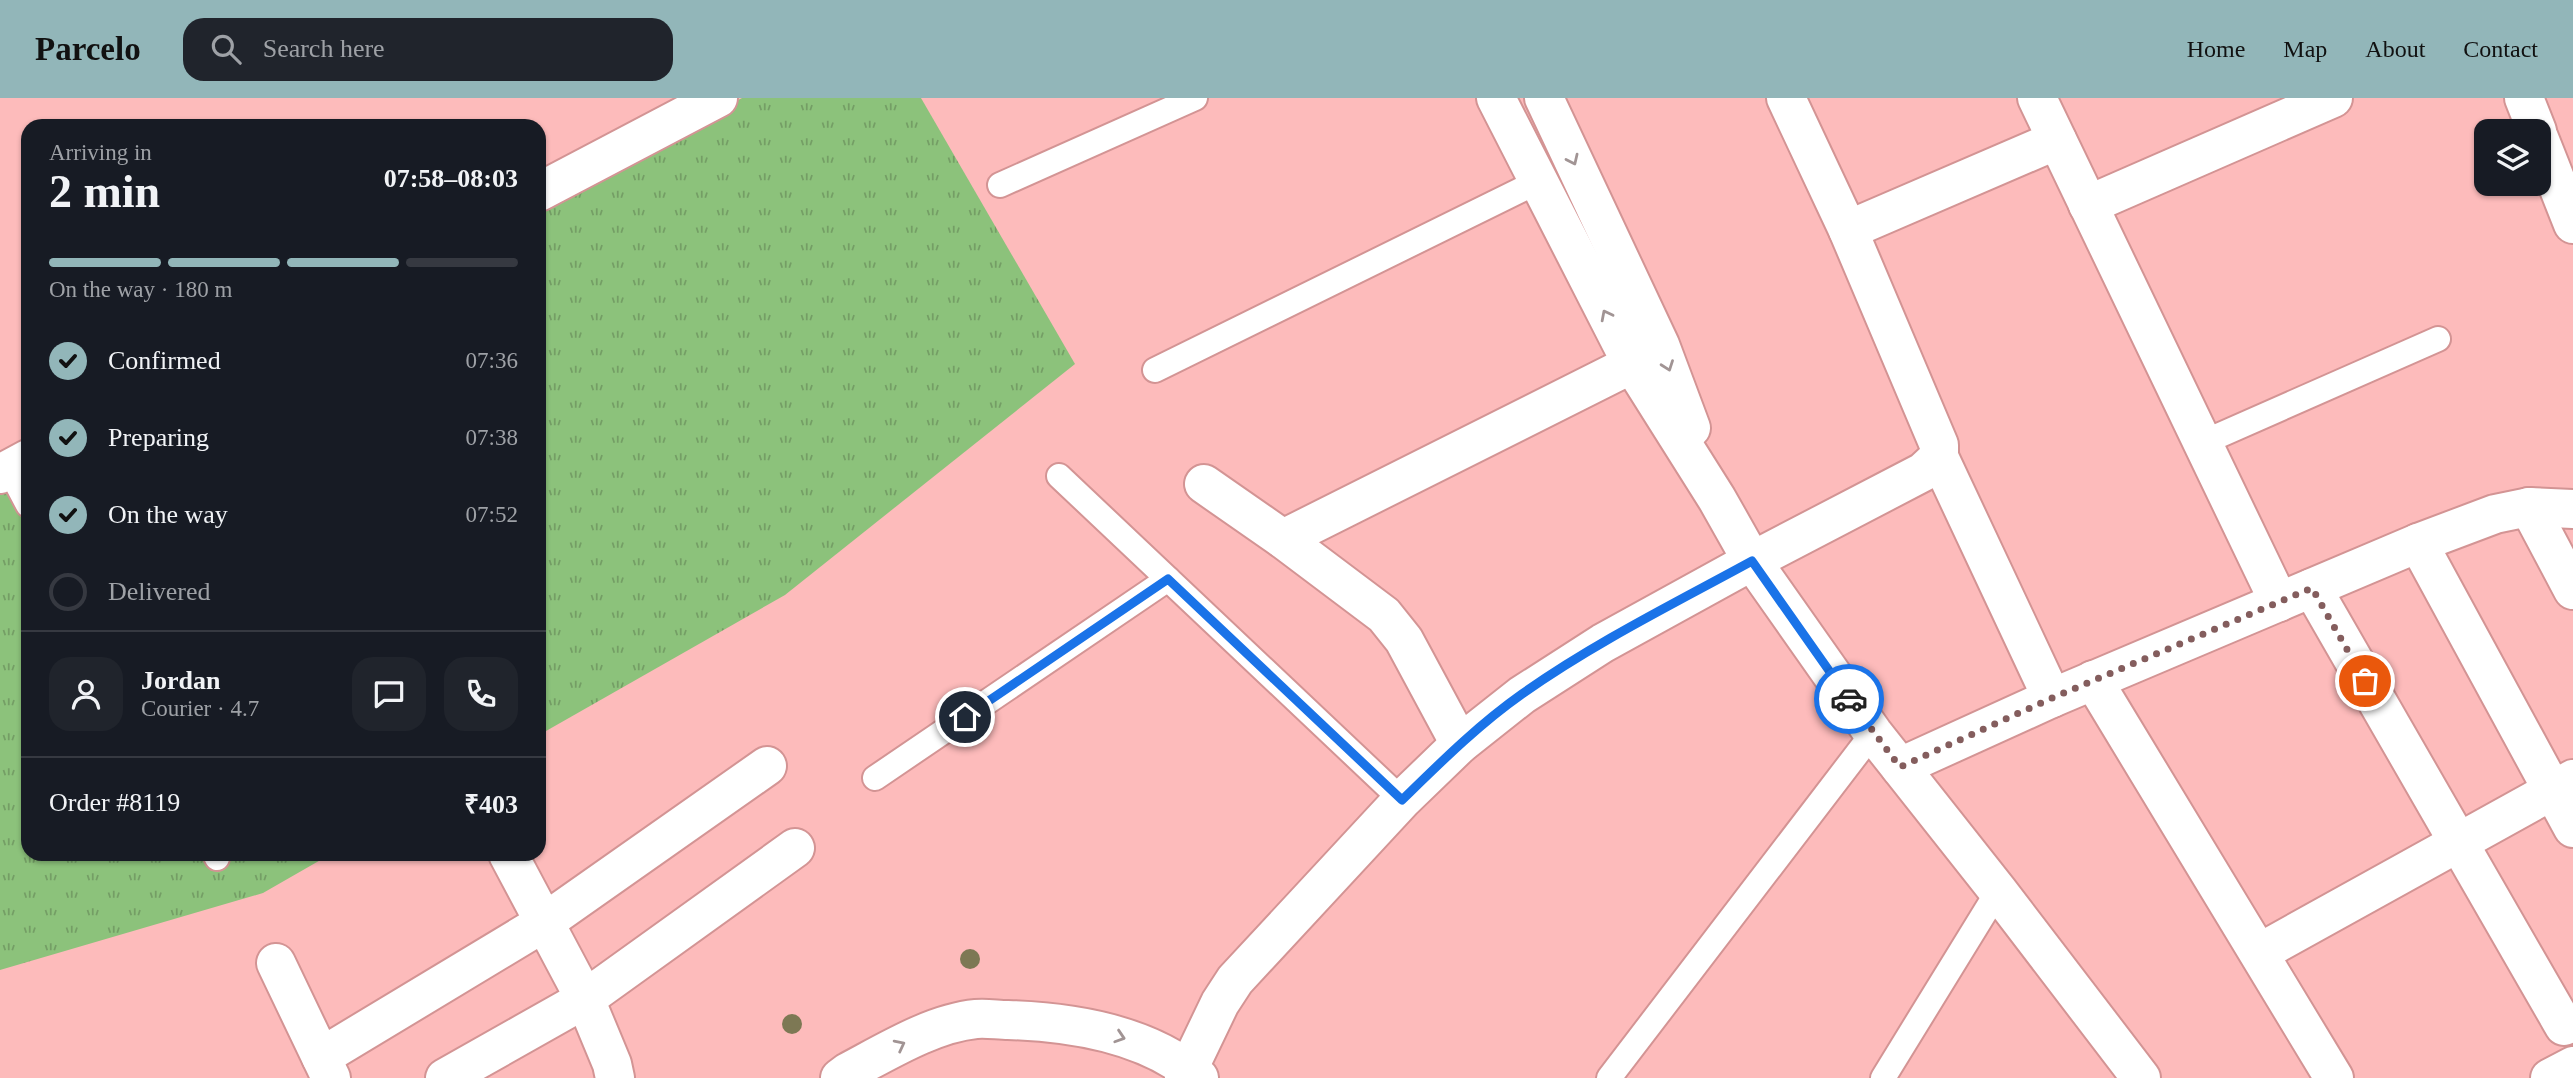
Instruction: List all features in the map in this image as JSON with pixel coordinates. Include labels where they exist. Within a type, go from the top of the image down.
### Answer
[{"type":"street","points":[[546,188],[718,98]]},
{"type":"street","points":[[1496,98],[1632,364],[1717,499],[1752,561],[1873,733],[2141,1078]]},
{"type":"street","points":[[1544,98],[1660,345],[1717,499]]},
{"type":"street","points":[[1786,98],[1849,230],[1939,445],[1939,457],[2052,698]]},
{"type":"street","points":[[2037,98],[2202,443],[2296,595],[2459,842],[2564,1026]]},
{"type":"street","points":[[2088,205],[2331,98]]},
{"type":"street","points":[[2524,98],[2532,119]]},
{"type":"street","points":[[1849,230],[2057,140]]},
{"type":"street","points":[[2551,168],[2573,224]]},
{"type":"street","points":[[1283,539],[1632,364]]},
{"type":"street","points":[[840,1078],[923,1033],[975,1019],[1050,1021],[1121,1036],[1166,1056],[1191,1075],[1220,1003],[1235,980],[1402,800],[1460,744],[1522,695],[1603,643],[1923,472],[1939,457]]},
{"type":"street","points":[[1204,484],[1384,615],[1404,640],[1460,744]]},
{"type":"street","points":[[1900,767],[2093,680],[2418,543],[2495,514],[2529,508],[2573,509]]},
{"type":"street","points":[[2529,508],[2573,590]]},
{"type":"street","points":[[2418,543],[2562,785],[2573,828]]},
{"type":"street","points":[[2093,680],[2334,1078]]},
{"type":"street","points":[[276,962],[326,1068],[545,922],[767,766]]},
{"type":"street","points":[[2259,953],[2562,785]]},
{"type":"street","points":[[445,1078],[586,999],[795,848]]},
{"type":"street","points":[[513,861],[586,999],[612,1063],[615,1078]]},
{"type":"street","points":[[2550,1078],[2573,1066]]},
{"type":"lane","points":[[1000,185],[1195,98]]},
{"type":"lane","points":[[1155,370],[1537,182]]},
{"type":"lane","points":[[2202,443],[2438,339]]},
{"type":"lane","points":[[12,467],[21,488]]},
{"type":"lane","points":[[1059,476],[1402,800]]},
{"type":"lane","points":[[874,778],[1168,579]]},
{"type":"lane","points":[[1609,1078],[1873,733]]},
{"type":"lane","points":[[1883,1078],[1998,891]]},
{"type":"green space","points":[[742,98],[921,98],[1075,364],[785,595],[546,731],[546,202]]},
{"type":"green space","points":[[21,481],[21,861],[319,861],[263,893],[0,970],[0,492]]},
{"type":"way so far","points":[[1849,699],[1900,767],[2052,698],[2312,588],[2365,681]]},
{"type":"route","points":[[965,717],[1168,579],[1402,800],[1460,744],[1522,695],[1603,643],[1752,561],[1849,699]]}]
